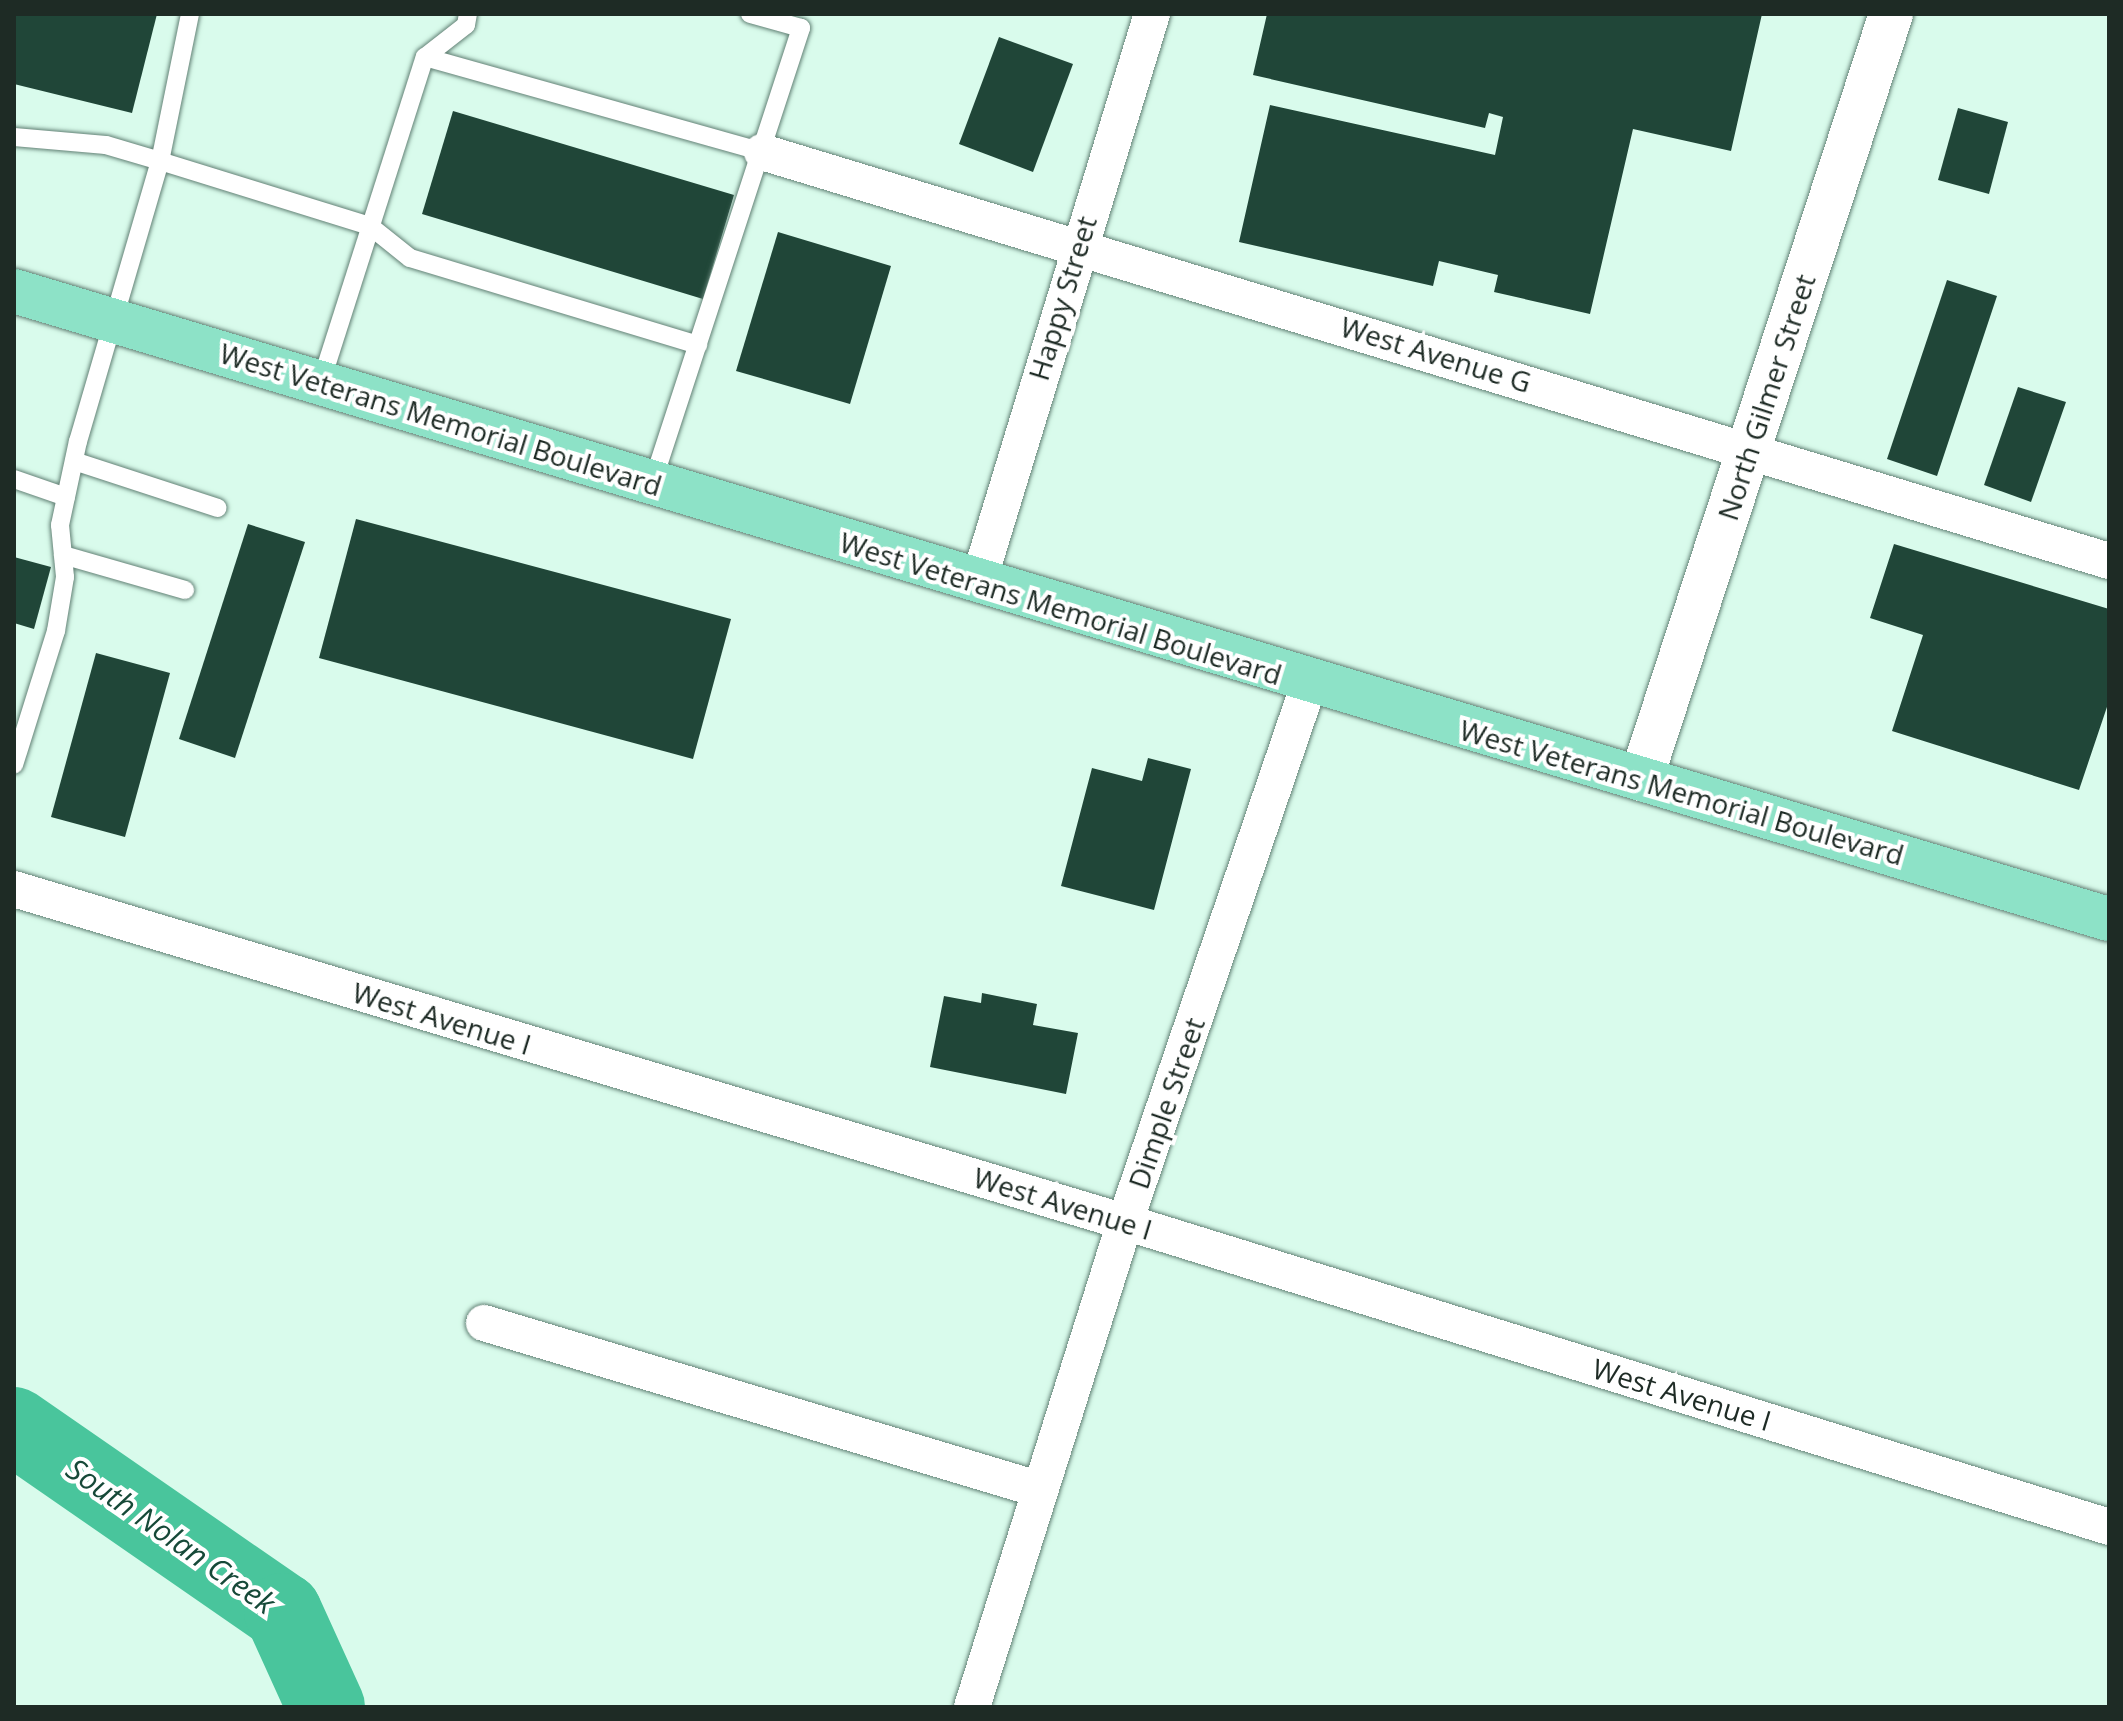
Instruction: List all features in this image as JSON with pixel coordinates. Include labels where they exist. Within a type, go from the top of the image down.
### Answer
[{"type":"main road","name":"West Veterans Memorial Boulevard","points":[[14,291],[118,320],[1309,684],[1641,779],[2109,919]]},
{"type":"street","name":"Happy Street","points":[[978,583],[1077,245],[1152,14]]},
{"type":"street","name":"North Gilmer Street","points":[[1641,779],[1891,14]]},
{"type":"street","name":"West Avenue G","points":[[762,152],[1750,449],[2109,561]]},
{"type":"street","name":"Dimple Street","points":[[972,1707],[1125,1222],[1309,684]]},
{"type":"street","name":"West Avenue I","points":[[14,889],[1125,1222],[2109,1527]]},
{"type":"street","points":[[484,1323],[1041,1490]]},
{"type":"lane","points":[[14,765],[56,631],[65,577],[60,525],[74,461],[118,320],[160,161],[190,14]]},
{"type":"lane","points":[[321,382],[425,57],[466,25],[468,14]]},
{"type":"lane","points":[[652,484],[801,28],[750,14]]},
{"type":"lane","points":[[425,57],[762,152]]},
{"type":"lane","points":[[14,137],[106,145],[160,161],[370,226],[410,258],[698,345]]},
{"type":"lane","points":[[74,461],[218,508]]},
{"type":"lane","points":[[14,479],[66,497]]},
{"type":"lane","points":[[63,555],[185,590]]},
{"type":"building","points":[[14,14],[157,14],[132,113],[14,84]]},
{"type":"building","points":[[1267,14],[1762,14],[1731,151],[1633,129],[1590,314],[1494,292],[1498,275],[1439,261],[1433,286],[1239,242],[1270,105],[1495,155],[1503,117],[1489,113],[1485,128],[1253,75]]},
{"type":"building","points":[[999,37],[1073,64],[1033,172],[959,144]]},
{"type":"building","points":[[1958,108],[2008,122],[1989,194],[1938,180]]},
{"type":"building","points":[[453,111],[734,195],[703,299],[422,214]]},
{"type":"building","points":[[778,232],[891,266],[850,404],[736,371]]},
{"type":"building","points":[[1947,280],[1997,296],[1937,476],[1887,459]]},
{"type":"building","points":[[2018,387],[2066,402],[2031,502],[1984,485]]},
{"type":"building","points":[[356,519],[731,619],[693,759],[319,658]]},
{"type":"building","points":[[248,524],[305,542],[235,758],[179,739]]},
{"type":"building","points":[[1894,544],[2109,609],[2109,701],[2079,790],[1892,731],[1923,635],[1870,618]]},
{"type":"building","points":[[14,557],[51,567],[34,629],[14,623]]},
{"type":"building","points":[[96,653],[170,673],[125,837],[51,817]]},
{"type":"building","points":[[1148,758],[1191,769],[1154,910],[1061,886],[1092,768],[1142,781]]},
{"type":"building","points":[[982,993],[1037,1004],[1033,1025],[1078,1033],[1066,1094],[930,1067],[944,996],[981,1003]]},
{"type":"waterway","name":"South Nolan Creek","points":[[14,1426],[283,1612],[326,1707]]}]
